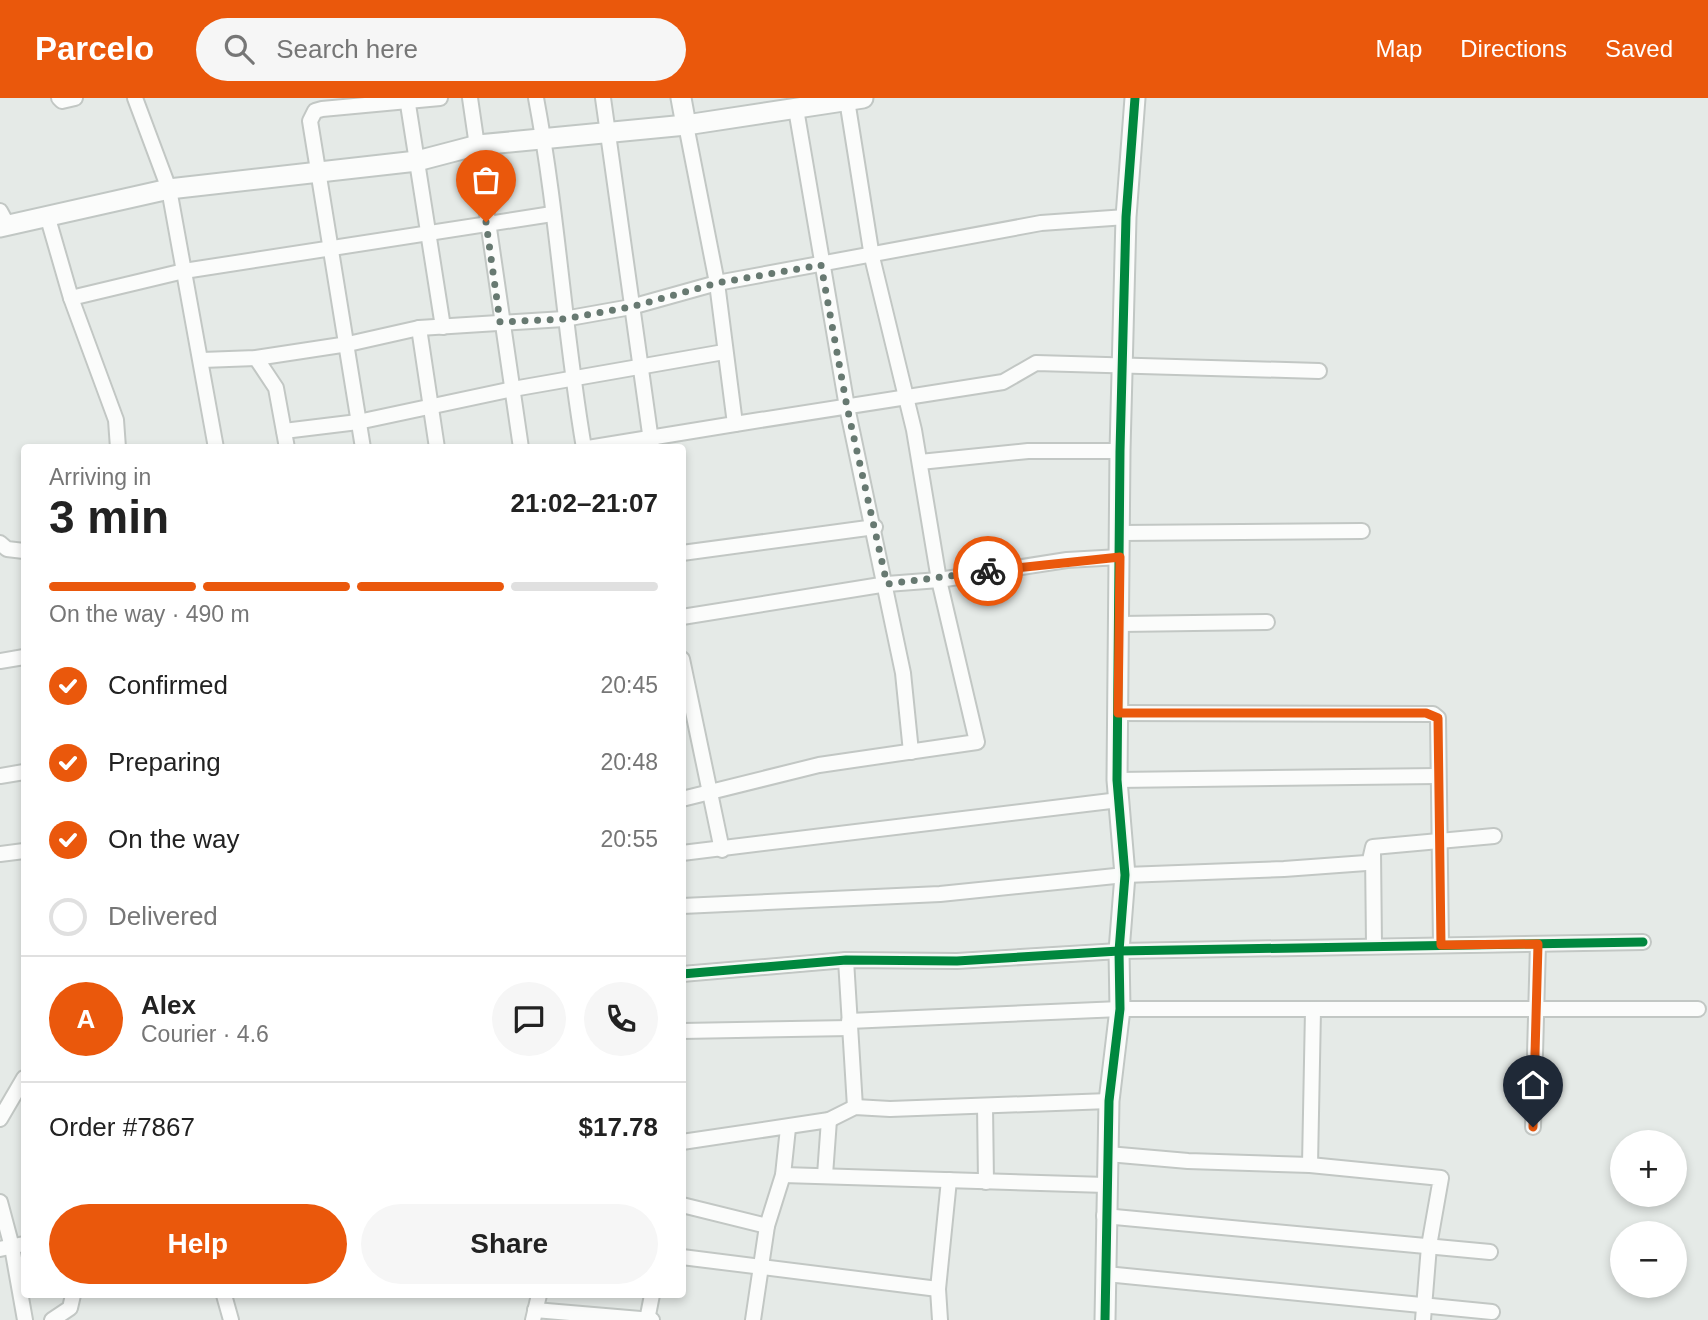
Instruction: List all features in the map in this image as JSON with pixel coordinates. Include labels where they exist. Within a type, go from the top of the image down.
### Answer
[{"type":"street","points":[[59,98],[62,101],[75,98]]},
{"type":"street","points":[[135,98],[169,189],[215,444]]},
{"type":"street","points":[[362,444],[348,344],[329,247],[321,173],[310,121],[315,111],[440,98]]},
{"type":"street","points":[[470,98],[500,322],[520,444]]},
{"type":"street","points":[[536,98],[543,136],[572,380],[585,444]]},
{"type":"street","points":[[603,98],[652,443],[735,424],[1003,382],[1036,363],[1123,368],[1319,371]]},
{"type":"street","points":[[681,98],[717,283],[735,424]]},
{"type":"street","points":[[1105,1320],[1104,1216],[1109,1101],[1120,1009],[1119,951],[1125,875],[1116,780],[1121,624],[1120,451],[1126,217],[1135,98]]},
{"type":"street","points":[[2,221],[47,215],[169,189],[417,161],[478,145],[543,136],[685,125],[855,99],[872,257],[920,462],[939,580],[976,741],[819,765],[686,798]]},
{"type":"street","points":[[407,100],[443,327]]},
{"type":"street","points":[[796,108],[847,407],[875,527],[903,673],[911,752]]},
{"type":"street","points":[[71,298],[184,271],[486,222],[552,214]]},
{"type":"street","points":[[47,215],[71,298],[116,420],[118,444]]},
{"type":"street","points":[[202,360],[256,358],[348,344],[419,328],[564,319],[631,307],[717,283],[872,257],[1041,223],[1126,217]]},
{"type":"street","points":[[419,328],[436,444]]},
{"type":"street","points":[[284,431],[358,422],[513,389],[724,352]]},
{"type":"street","points":[[256,358],[276,388],[286,444]]},
{"type":"street","points":[[920,462],[1028,452],[1120,451]]},
{"type":"street","points":[[686,552],[875,527]]},
{"type":"street","points":[[1121,533],[1362,531]]},
{"type":"street","points":[[0,543],[7,549],[21,551]]},
{"type":"street","points":[[686,616],[887,584],[939,580],[1016,566],[1120,557]]},
{"type":"street","points":[[1121,624],[1267,622]]},
{"type":"street","points":[[0,661],[21,658]]},
{"type":"street","points":[[686,677],[722,850]]},
{"type":"street","points":[[1118,713],[1433,714],[1438,718],[1441,945]]},
{"type":"street","points":[[0,776],[21,772]]},
{"type":"street","points":[[1116,780],[1437,776]]},
{"type":"street","points":[[686,853],[1119,800]]},
{"type":"street","points":[[1373,847],[1494,836]]},
{"type":"street","points":[[686,906],[940,894],[1125,875],[1360,864],[1370,860],[1373,847]]},
{"type":"street","points":[[1373,847],[1374,945]]},
{"type":"street","points":[[0,854],[21,852]]},
{"type":"street","points":[[686,974],[846,960],[957,961],[1119,951],[1643,942]]},
{"type":"street","points":[[1533,1127],[1538,944]]},
{"type":"street","points":[[846,960],[855,1107]]},
{"type":"street","points":[[686,1031],[850,1025],[1120,1009],[1698,1010]]},
{"type":"street","points":[[1310,1165],[1313,1010]]},
{"type":"street","points":[[0,1119],[21,1084]]},
{"type":"street","points":[[686,1141],[829,1120],[855,1107],[1109,1101]]},
{"type":"street","points":[[985,1106],[986,1182]]},
{"type":"street","points":[[825,1175],[829,1120]]},
{"type":"street","points":[[753,1320],[767,1226],[783,1175],[788,1128]]},
{"type":"street","points":[[1108,1154],[1188,1161],[1310,1165],[1441,1178],[1429,1246],[1424,1313]]},
{"type":"street","points":[[783,1175],[1106,1185]]},
{"type":"street","points":[[940,1320],[938,1289],[949,1180]]},
{"type":"street","points":[[0,1202],[21,1298]]},
{"type":"street","points":[[686,1206],[767,1226]]},
{"type":"street","points":[[1104,1216],[1490,1252]]},
{"type":"street","points":[[686,1258],[938,1289]]},
{"type":"street","points":[[1106,1274],[1424,1313],[1492,1312]]},
{"type":"street","points":[[21,1298],[25,1320]]},
{"type":"street","points":[[51,1320],[69,1308],[72,1298]]},
{"type":"street","points":[[225,1298],[231,1320]]},
{"type":"street","points":[[538,1298],[534,1315],[649,1320],[652,1298]]},
{"type":"cycle path","points":[[1105,1320],[1109,1101],[1120,1009],[1119,951],[1125,875],[1117,780],[1120,451],[1126,217],[1135,98]]},
{"type":"cycle path","points":[[686,974],[846,960],[957,961],[1119,951],[1643,942]]},
{"type":"way so far","points":[[486,222],[500,322],[564,319],[631,307],[717,283],[821,265],[847,407],[887,584],[939,580],[988,571]]},
{"type":"route","points":[[988,571],[1068,560],[1120,557],[1118,713],[1426,713],[1438,718],[1441,945],[1538,944],[1533,1127]]}]
